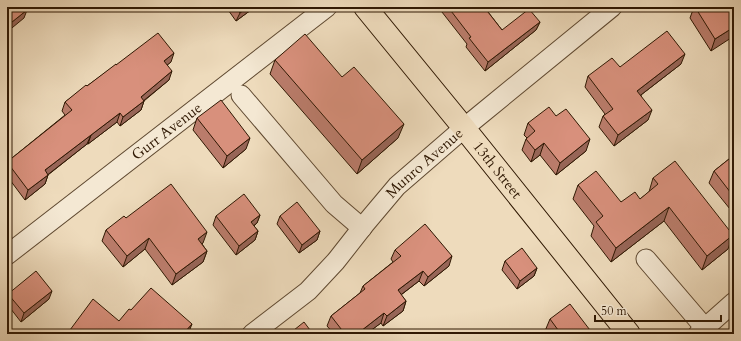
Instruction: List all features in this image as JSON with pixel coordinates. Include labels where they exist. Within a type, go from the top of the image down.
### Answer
[{"type":"main road","name":"13th Street","points":[[365,7],[629,334]]},
{"type":"street","name":"Gurr Avenue","points":[[7,255],[327,7]]},
{"type":"street","name":"Munro Avenue","points":[[252,334],[308,291],[336,261],[397,186],[464,128],[612,7]]},
{"type":"street","points":[[241,94],[334,204],[362,228]]},
{"type":"street","points":[[646,258],[701,331],[734,302]]},
{"type":"building","points":[[7,7],[25,7],[27,10],[7,26]]},
{"type":"building","points":[[235,7],[247,7],[240,13]]},
{"type":"building","points":[[448,7],[484,7],[502,30],[529,9],[540,22],[488,62],[469,38],[471,37]]},
{"type":"building","points":[[695,7],[734,7],[734,27],[715,39]]},
{"type":"building","points":[[667,31],[685,54],[637,91],[652,110],[618,135],[603,116],[613,109],[588,76],[612,58],[620,67]]},
{"type":"building","points":[[158,33],[174,53],[164,61],[172,71],[141,97],[144,101],[123,117],[120,113],[45,170],[48,175],[28,190],[7,162],[72,110],[65,102]]},
{"type":"building","points":[[305,34],[342,77],[354,67],[404,124],[362,160],[275,60]]},
{"type":"building","points":[[221,100],[250,138],[227,156],[197,118]]},
{"type":"building","points":[[549,107],[556,116],[566,109],[590,139],[560,163],[544,143],[535,150],[526,139],[535,131],[528,123]]},
{"type":"building","points":[[734,155],[734,197],[714,171]]},
{"type":"building","points":[[675,161],[733,235],[707,256],[669,207],[616,248],[596,222],[603,216],[578,185],[596,171],[621,202],[635,192],[640,199],[658,184],[653,178]]},
{"type":"building","points":[[171,184],[207,232],[198,239],[207,251],[176,274],[149,238],[127,256],[106,230],[124,216],[126,218]]},
{"type":"building","points":[[244,194],[260,215],[251,222],[258,231],[239,246],[216,216]]},
{"type":"building","points":[[297,202],[320,231],[302,245],[280,216]]},
{"type":"building","points":[[425,224],[452,256],[428,277],[423,271],[398,290],[406,301],[387,316],[384,313],[357,334],[345,334],[331,316],[365,289],[363,286],[401,256],[395,250]]},
{"type":"building","points":[[522,248],[537,268],[520,281],[505,261]]},
{"type":"building","points":[[36,271],[52,291],[24,313],[8,294]]},
{"type":"building","points":[[151,288],[192,324],[183,334],[67,334],[93,299],[119,321]]},
{"type":"building","points":[[570,304],[593,334],[561,334],[550,319]]},
{"type":"building","points":[[304,322],[313,334],[289,334]]}]
